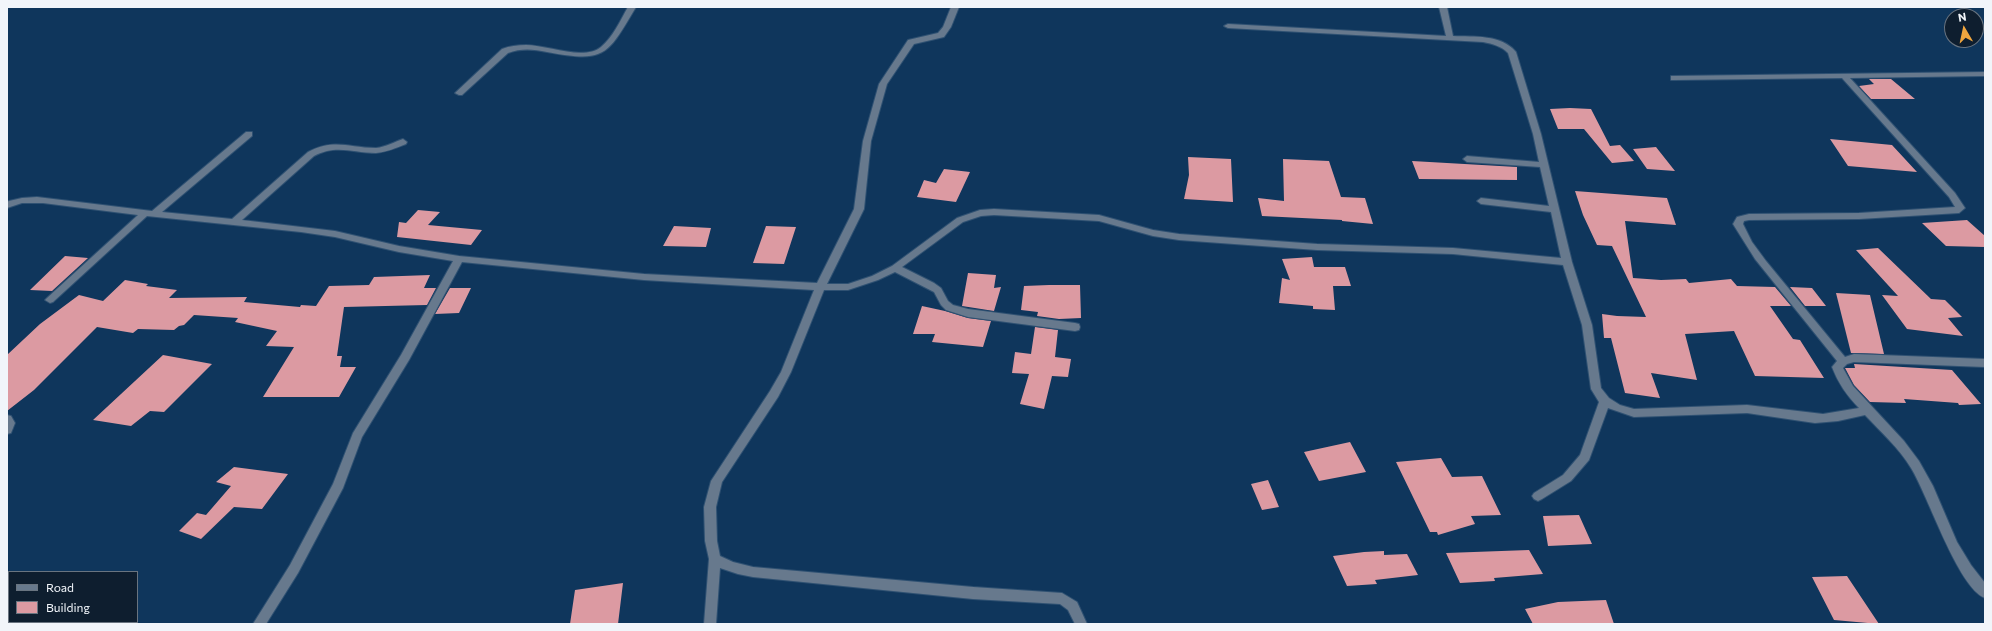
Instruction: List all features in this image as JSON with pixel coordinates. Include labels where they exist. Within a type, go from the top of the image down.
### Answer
[{"type":"street","points":[[460,93],[505,52],[514,47],[584,54],[597,53],[602,50],[615,35],[632,7]]},
{"type":"street","points":[[710,624],[715,559],[710,524],[710,507],[717,481],[774,394],[786,372],[820,287],[859,209],[867,141],[883,84],[908,45],[916,39],[940,35],[946,27],[955,7]]},
{"type":"street","points":[[1444,7],[1450,38]]},
{"type":"street","points":[[1228,26],[1450,38],[1498,43],[1508,47],[1512,52],[1537,134],[1568,262],[1587,325],[1596,389],[1605,401],[1617,408],[1634,413],[1736,408],[1760,409],[1808,418],[1839,418],[1868,410]]},
{"type":"street","points":[[1674,78],[1985,74]]},
{"type":"street","points":[[1843,360],[1794,304],[1753,249],[1738,224],[1740,219],[1749,217],[1819,217],[1921,213],[1956,211],[1960,208],[1952,195],[1844,76]]},
{"type":"street","points":[[50,300],[150,214],[249,134]]},
{"type":"street","points":[[234,222],[311,154],[323,146],[337,146],[371,151],[393,148],[403,142]]},
{"type":"street","points":[[1467,159],[1545,165]]},
{"type":"street","points":[[7,205],[32,199],[48,200],[150,214],[335,234],[399,249],[459,259],[644,277],[820,287],[848,287],[863,283],[895,268],[960,220],[980,213],[994,212],[1099,218],[1153,233],[1179,236],[1317,247],[1453,252],[1568,262]]},
{"type":"street","points":[[1481,201],[1555,210]]},
{"type":"street","points":[[259,624],[294,569],[339,485],[357,436],[405,357],[459,259]]},
{"type":"street","points":[[895,268],[931,284],[938,290],[944,303],[950,308],[968,313],[1075,327]]},
{"type":"street","points":[[1985,363],[1854,358],[1843,360],[1837,367],[1839,376],[1908,453],[1926,486],[1953,545],[1966,567],[1985,592]]},
{"type":"street","points":[[1538,496],[1567,478],[1585,457],[1605,401]]},
{"type":"street","points":[[7,419],[10,423],[7,430]]},
{"type":"street","points":[[715,559],[725,566],[753,572],[973,593],[1062,599],[1073,606],[1081,624]]},
{"type":"building","points":[[1869,79],[1891,79],[1915,99],[1871,99],[1859,86],[1874,84]]},
{"type":"building","points":[[1550,109],[1591,109],[1610,146],[1620,145],[1634,161],[1612,163],[1584,129],[1558,129]]},
{"type":"building","points":[[1830,139],[1892,145],[1917,172],[1848,166]]},
{"type":"building","points":[[1656,147],[1675,171],[1647,169],[1633,149]]},
{"type":"building","points":[[1188,157],[1231,159],[1233,202],[1184,199],[1189,175]]},
{"type":"building","points":[[1283,159],[1329,161],[1341,197],[1365,198],[1373,224],[1342,220],[1262,216],[1258,198],[1284,201]]},
{"type":"building","points":[[1412,161],[1517,167],[1517,180],[1419,179]]},
{"type":"building","points":[[944,169],[970,172],[956,202],[917,197],[924,180],[936,183]]},
{"type":"building","points":[[1575,191],[1667,198],[1676,225],[1625,221],[1633,278],[1661,280],[1686,279],[1689,283],[1731,279],[1737,286],[1775,287],[1791,306],[1770,306],[1793,339],[1800,340],[1824,378],[1755,376],[1734,331],[1685,334],[1697,380],[1651,373],[1660,398],[1625,393],[1611,338],[1604,338],[1602,314],[1646,317],[1612,246],[1597,245],[1583,215]]},
{"type":"building","points":[[418,210],[440,212],[428,225],[482,230],[471,245],[397,237],[399,222],[406,223]]},
{"type":"building","points":[[1967,220],[1985,236],[1985,247],[1946,246],[1922,223]]},
{"type":"building","points":[[674,226],[711,228],[706,247],[663,246]]},
{"type":"building","points":[[766,226],[796,227],[784,264],[753,263]]},
{"type":"building","points":[[1878,248],[1931,299],[1945,300],[1962,317],[1948,318],[1963,336],[1907,329],[1882,295],[1898,296],[1856,250]]},
{"type":"building","points":[[65,256],[88,258],[52,291],[30,290]]},
{"type":"building","points":[[1312,257],[1314,267],[1345,267],[1351,286],[1333,286],[1335,310],[1313,309],[1313,306],[1279,303],[1282,278],[1290,280],[1282,259]]},
{"type":"building","points":[[968,273],[996,275],[994,288],[1001,287],[994,311],[962,306]]},
{"type":"building","points":[[430,275],[424,288],[436,288],[427,305],[344,307],[337,356],[342,356],[340,367],[356,367],[339,397],[263,397],[294,347],[266,346],[277,331],[235,322],[238,318],[194,315],[184,325],[179,326],[174,330],[138,329],[133,333],[97,327],[34,390],[7,411],[7,355],[40,324],[79,295],[103,301],[125,280],[148,284],[146,286],[177,290],[169,298],[247,297],[244,302],[300,307],[301,305],[316,306],[329,286],[369,285],[374,277]]},
{"type":"building","points":[[1080,285],[1081,318],[1059,319],[1037,316],[1038,312],[1021,310],[1024,286]]},
{"type":"building","points":[[1790,287],[1812,288],[1826,306],[1805,306]]},
{"type":"building","points":[[450,288],[471,288],[459,313],[435,314]]},
{"type":"building","points":[[1836,293],[1870,295],[1884,354],[1851,353]]},
{"type":"building","points":[[922,306],[968,318],[991,321],[983,347],[932,342],[935,334],[913,334]]},
{"type":"building","points":[[1035,327],[1058,330],[1055,357],[1071,359],[1068,377],[1052,376],[1044,409],[1020,404],[1029,374],[1012,373],[1015,352],[1031,354]]},
{"type":"building","points":[[163,355],[212,364],[164,412],[150,411],[131,426],[93,420]]},
{"type":"building","points":[[1854,364],[1952,370],[1981,404],[1959,405],[1958,403],[1904,399],[1906,403],[1870,402],[1854,385],[1845,368],[1855,368]]},
{"type":"building","points":[[1350,442],[1366,472],[1319,481],[1304,452]]},
{"type":"building","points":[[1441,458],[1452,477],[1482,476],[1501,515],[1471,516],[1475,524],[1438,535],[1437,532],[1430,532],[1396,462]]},
{"type":"building","points":[[234,467],[288,474],[262,509],[234,507],[201,539],[179,531],[197,513],[206,515],[231,486],[216,482]]},
{"type":"building","points":[[1268,480],[1279,507],[1262,510],[1251,484]]},
{"type":"building","points":[[1579,515],[1592,544],[1548,546],[1543,516]]},
{"type":"building","points":[[1529,550],[1543,574],[1494,578],[1495,581],[1460,583],[1446,553]]},
{"type":"building","points":[[1384,551],[1384,555],[1407,554],[1418,575],[1375,580],[1377,584],[1347,586],[1333,556],[1364,552]]},
{"type":"building","points":[[1847,576],[1879,624],[1834,620],[1812,577]]},
{"type":"building","points":[[623,583],[618,624],[570,624],[575,590]]},
{"type":"building","points":[[1606,600],[1614,624],[1533,624],[1525,609],[1558,602]]}]
